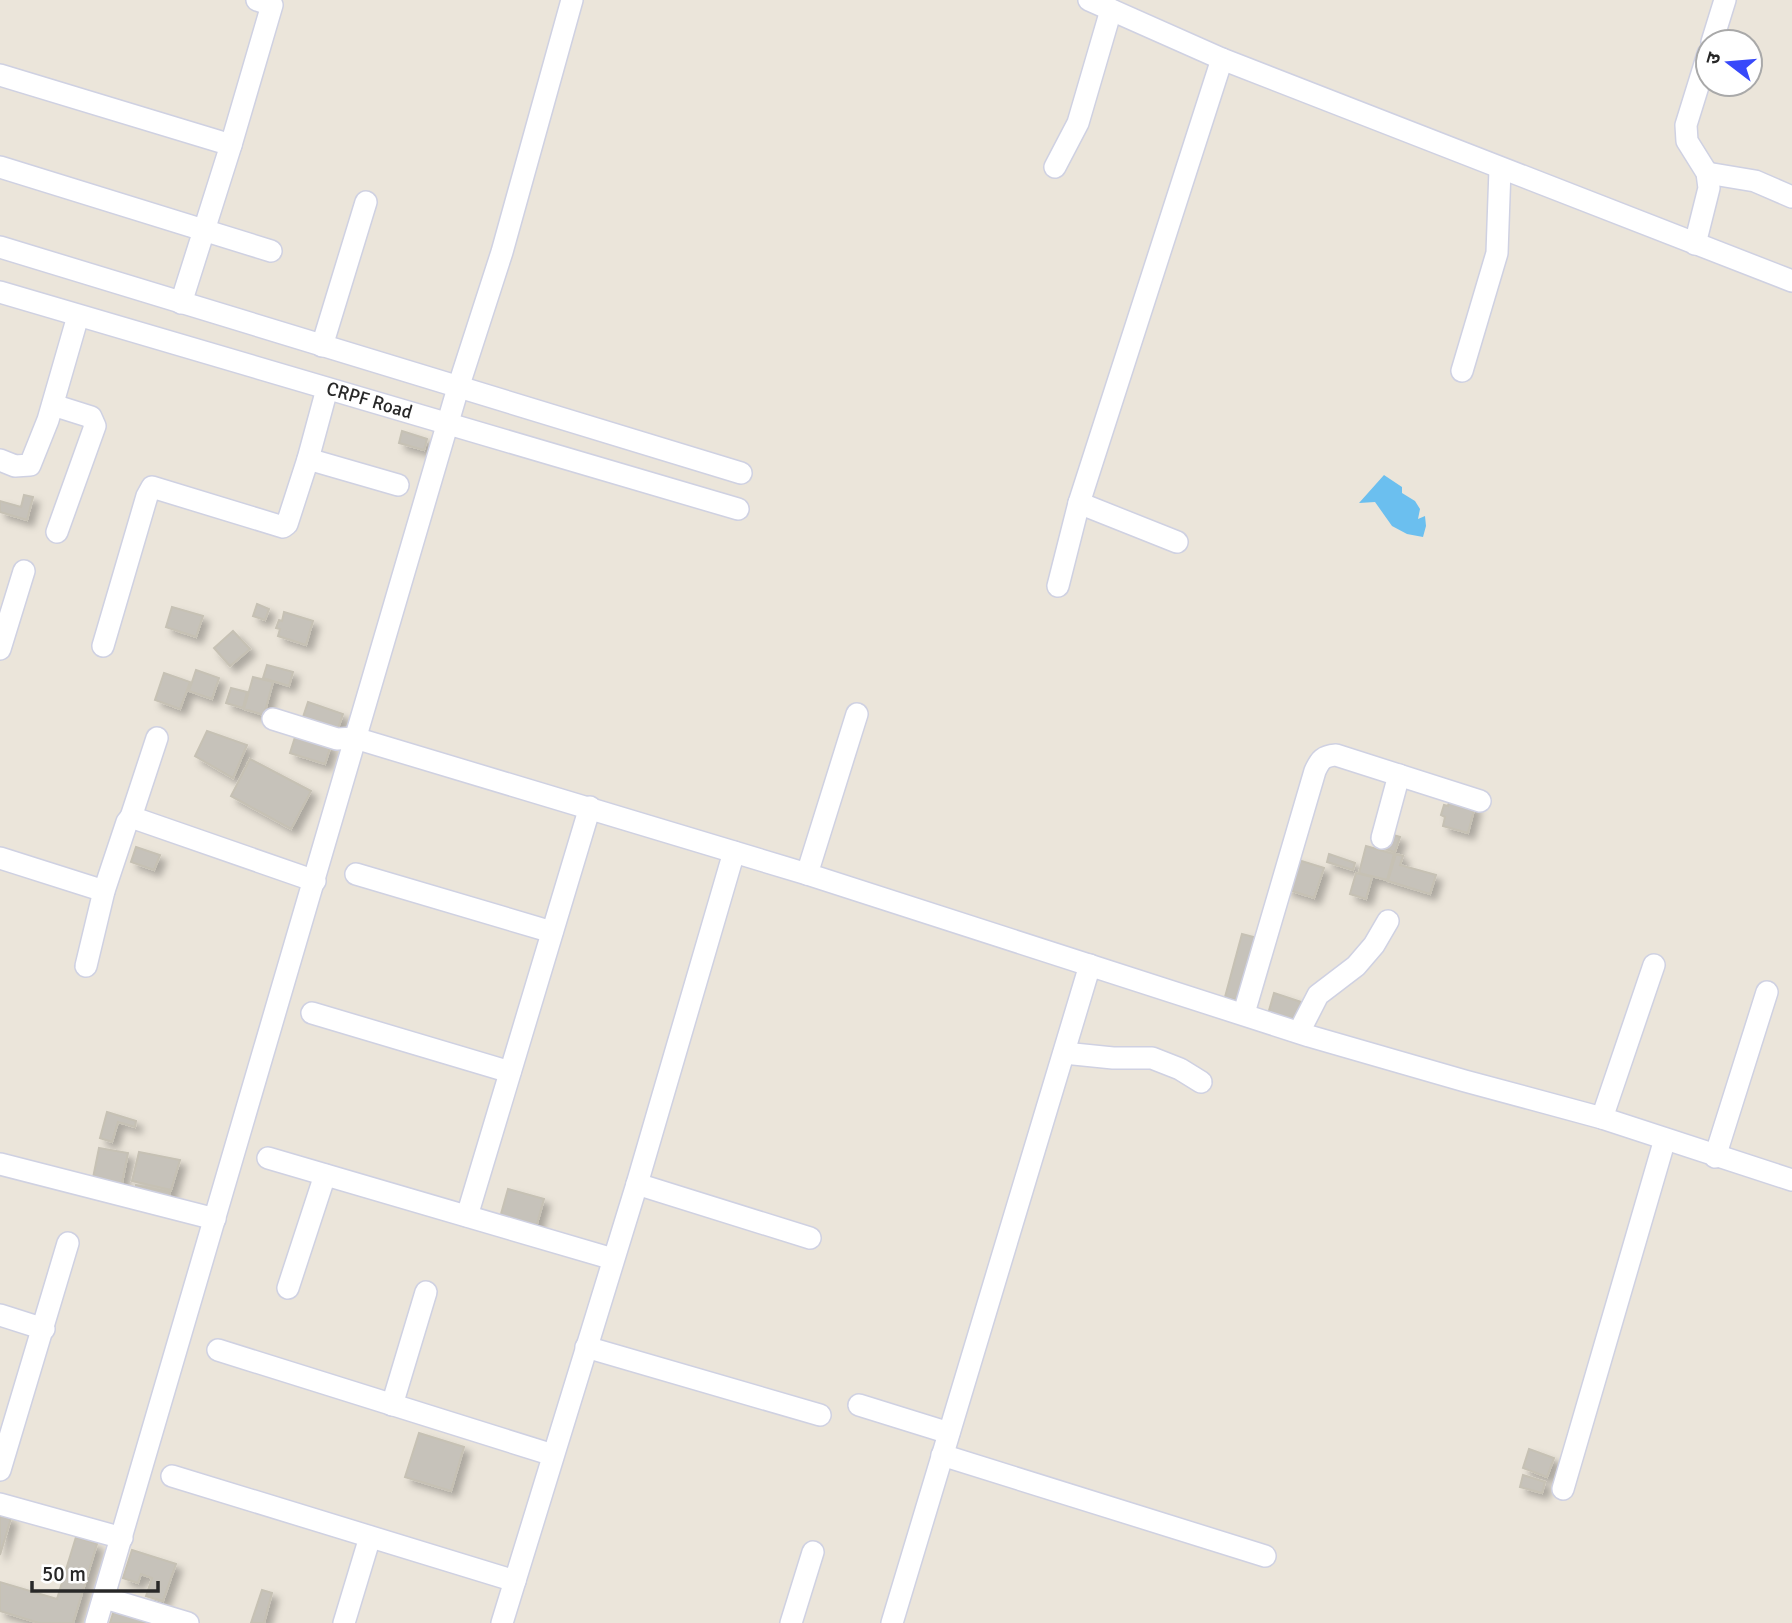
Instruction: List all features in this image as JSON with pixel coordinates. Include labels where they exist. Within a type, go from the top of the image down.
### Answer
[{"type":"street","points":[[181,303],[272,5],[257,0]]},
{"type":"street","points":[[96,1623],[316,881],[355,738],[458,388],[502,251],[572,0]]},
{"type":"street","points":[[1089,0],[1222,59],[1792,282]]},
{"type":"street","points":[[1716,28],[1725,0]]},
{"type":"street","points":[[1055,167],[1078,122],[1111,10]]},
{"type":"street","points":[[1058,586],[1079,503],[1222,59]]},
{"type":"street","points":[[0,75],[231,145]]},
{"type":"street","points":[[1694,98],[1686,125],[1687,141],[1707,173],[1709,188],[1695,244]]},
{"type":"street","points":[[0,167],[271,251]]},
{"type":"street","points":[[1462,371],[1497,253],[1500,169]]},
{"type":"street","points":[[1707,173],[1755,181],[1792,197]]},
{"type":"street","points":[[322,346],[366,202]]},
{"type":"street","points":[[0,247],[741,473]]},
{"type":"street","name":"CRPF Road","points":[[0,292],[738,509]]},
{"type":"street","points":[[0,460],[15,466],[30,465],[52,405],[78,316]]},
{"type":"street","points":[[103,646],[147,496],[152,487],[283,527],[287,524],[308,460],[327,388]]},
{"type":"street","points":[[52,405],[92,417],[94,426],[57,532]]},
{"type":"street","points":[[308,460],[398,485]]},
{"type":"street","points":[[1079,503],[1177,542]]},
{"type":"street","points":[[0,649],[24,571]]},
{"type":"street","points":[[807,874],[858,715]]},
{"type":"street","points":[[273,719],[337,739],[355,738],[590,807],[1298,1032],[1602,1118],[1792,1180]]},
{"type":"street","points":[[86,966],[104,891],[156,738]]},
{"type":"street","points":[[1244,1013],[1321,760],[1335,755],[1480,801]]},
{"type":"street","points":[[1382,838],[1399,775]]},
{"type":"street","points":[[467,1216],[590,807]]},
{"type":"street","points":[[131,817],[316,881]]},
{"type":"street","points":[[502,1623],[637,1184],[734,852]]},
{"type":"street","points":[[0,858],[104,891]]},
{"type":"street","points":[[356,874],[552,932]]},
{"type":"street","points":[[1298,1032],[1318,995],[1356,966],[1374,945],[1388,920]]},
{"type":"street","points":[[892,1623],[1090,965]]},
{"type":"street","points":[[1602,1118],[1654,965]]},
{"type":"street","points":[[1715,1157],[1767,992]]},
{"type":"street","points":[[312,1013],[510,1072]]},
{"type":"street","points":[[1064,1053],[1113,1058],[1152,1058],[1180,1069],[1201,1082]]},
{"type":"street","points":[[1563,1489],[1665,1139]]},
{"type":"street","points":[[268,1158],[614,1259]]},
{"type":"street","points":[[0,1164],[215,1219]]},
{"type":"street","points":[[288,1288],[325,1175]]},
{"type":"street","points":[[637,1184],[810,1238]]},
{"type":"street","points":[[0,1469],[68,1244]]},
{"type":"street","points":[[392,1405],[426,1292]]},
{"type":"street","points":[[0,1315],[44,1329]]},
{"type":"street","points":[[586,1347],[820,1415]]},
{"type":"street","points":[[218,1350],[553,1455]]},
{"type":"street","points":[[859,1405],[948,1433]]},
{"type":"street","points":[[942,1455],[1265,1556]]},
{"type":"street","points":[[173,1476],[515,1581]]},
{"type":"street","points":[[0,1504],[122,1538]]},
{"type":"street","points":[[344,1623],[370,1537]]},
{"type":"street","points":[[791,1623],[813,1552]]},
{"type":"street","points":[[105,1598],[188,1623]]},
{"type":"water","points":[[1384,475],[1402,487],[1402,493],[1415,501],[1420,509],[1418,519],[1425,516],[1423,537],[1407,534],[1392,526],[1375,502],[1359,503]]},
{"type":"building","points":[[402,431],[427,439],[424,450],[399,443]]},
{"type":"building","points":[[24,495],[33,497],[27,520],[0,512],[0,501],[21,507]]},
{"type":"building","points":[[257,604],[269,609],[265,620],[253,616]]},
{"type":"building","points":[[172,607],[203,616],[196,637],[166,627]]},
{"type":"building","points":[[284,612],[313,621],[306,645],[278,636],[280,629],[276,628],[279,620],[282,621]]},
{"type":"building","points":[[233,631],[250,649],[230,666],[214,648]]},
{"type":"building","points":[[267,665],[293,672],[289,686],[263,678]]},
{"type":"building","points":[[196,670],[219,678],[212,699],[189,691]]},
{"type":"building","points":[[164,673],[190,682],[180,709],[155,700]]},
{"type":"building","points":[[253,677],[273,682],[264,715],[244,709]]},
{"type":"building","points":[[231,688],[247,692],[243,708],[226,703]]},
{"type":"building","points":[[308,702],[343,714],[337,731],[302,720]]},
{"type":"building","points":[[207,731],[247,745],[233,778],[195,756]]},
{"type":"building","points":[[296,734],[331,745],[325,764],[290,753]]},
{"type":"building","points":[[250,759],[311,791],[291,829],[231,796]]},
{"type":"building","points":[[1450,799],[1475,806],[1468,833],[1443,826],[1445,817],[1441,815],[1444,805],[1448,806]]},
{"type":"building","points":[[1390,834],[1400,837],[1395,852],[1385,849]]},
{"type":"building","points":[[1366,846],[1394,854],[1387,880],[1359,873]]},
{"type":"building","points":[[136,847],[160,855],[154,870],[131,862]]},
{"type":"building","points":[[1329,854],[1355,863],[1353,870],[1327,862]]},
{"type":"building","points":[[1396,854],[1403,856],[1400,865],[1436,875],[1430,894],[1388,881]]},
{"type":"building","points":[[1295,859],[1324,868],[1314,898],[1286,889]]},
{"type":"building","points":[[1356,873],[1372,877],[1366,899],[1350,894]]},
{"type":"building","points":[[1242,934],[1261,939],[1244,1002],[1225,997]]},
{"type":"building","points":[[1274,993],[1301,1002],[1295,1022],[1268,1014]]},
{"type":"building","points":[[107,1112],[136,1121],[135,1127],[118,1122],[112,1142],[100,1138]]},
{"type":"building","points":[[99,1148],[128,1153],[121,1188],[92,1183]]},
{"type":"building","points":[[139,1152],[180,1160],[171,1190],[132,1181]]},
{"type":"building","points":[[136,1185],[170,1192],[167,1202],[134,1195]]},
{"type":"building","points":[[508,1189],[544,1199],[535,1231],[499,1221]]},
{"type":"building","points":[[419,1433],[464,1447],[451,1491],[405,1477]]},
{"type":"building","points":[[1529,1449],[1554,1458],[1547,1477],[1523,1468]]},
{"type":"building","points":[[1523,1475],[1545,1482],[1542,1493],[1520,1487]]},
{"type":"building","points":[[0,1514],[11,1518],[0,1555]]},
{"type":"building","points":[[76,1537],[97,1544],[73,1623],[39,1623],[0,1611],[0,1582],[57,1599]]},
{"type":"building","points":[[132,1550],[176,1564],[163,1601],[146,1596],[152,1578],[141,1574],[138,1583],[123,1578]]},
{"type":"building","points":[[262,1590],[272,1593],[264,1623],[251,1623]]},
{"type":"building","points":[[115,1607],[149,1618],[147,1623],[110,1623]]}]
